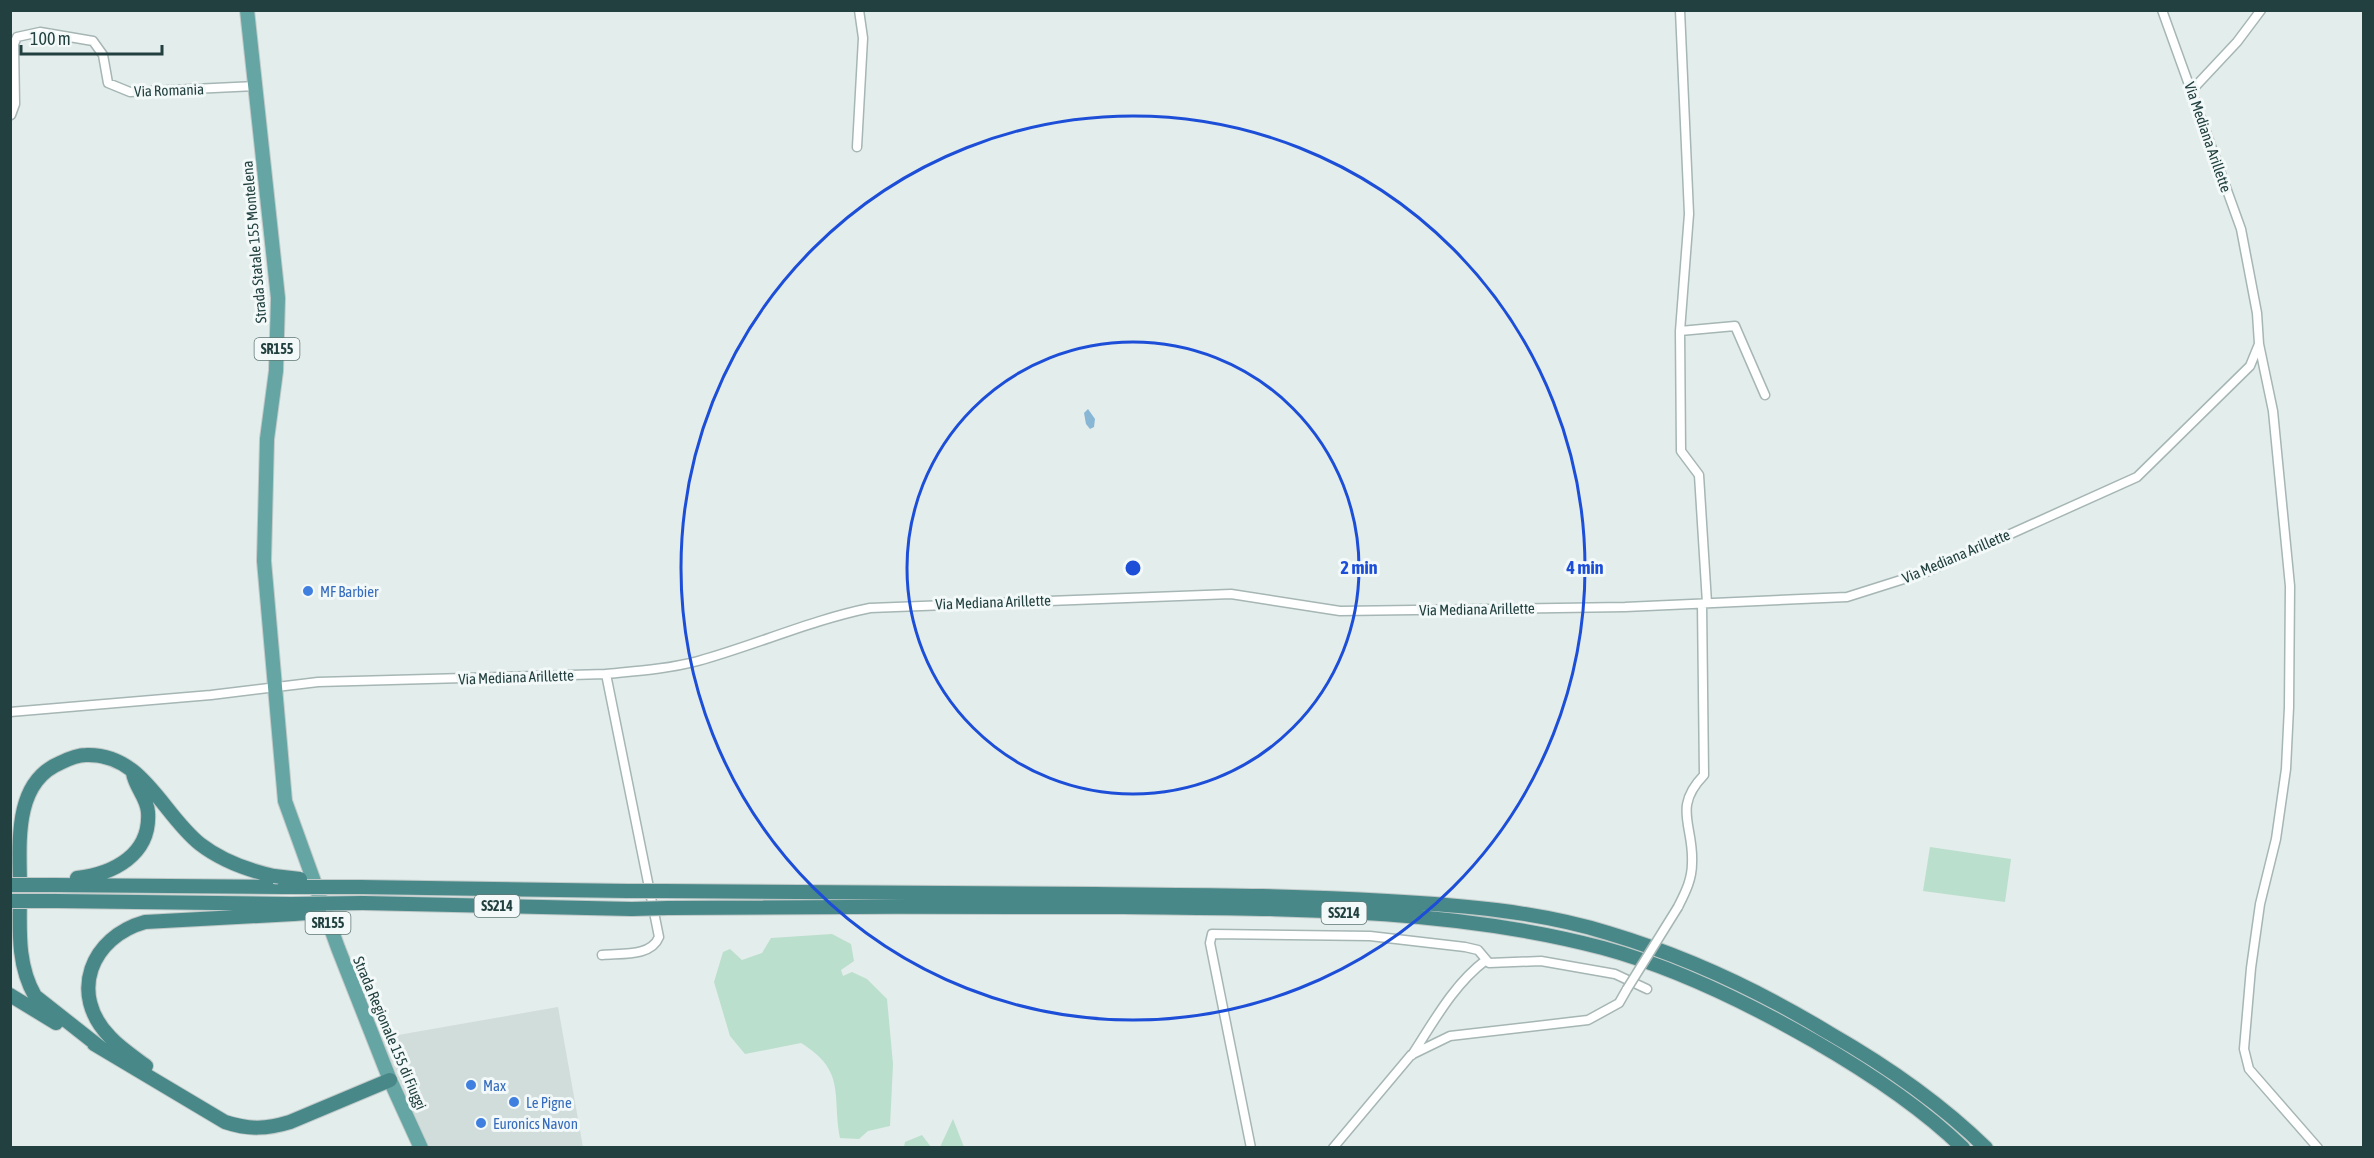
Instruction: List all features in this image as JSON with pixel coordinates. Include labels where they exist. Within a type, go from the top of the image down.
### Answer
[{"type":"highway","points":[[102,1048],[43,1003],[28,984],[20,954],[20,824],[33,786],[56,765],[85,754],[104,756],[141,775],[179,824],[199,843],[229,862],[279,882]]},
{"type":"highway","points":[[53,885],[67,879],[110,870],[126,862],[135,854],[143,841],[148,811],[132,771]]},
{"type":"highway","name":"SS214","points":[[10,885],[279,882],[360,887],[628,891],[932,890],[1275,895],[1453,905],[1534,917],[1606,932],[1682,959],[1788,1008],[1862,1052],[1960,1122],[1986,1148]]},
{"type":"highway","name":"SS214","points":[[10,901],[292,909],[363,903],[632,909],[945,906],[1277,909],[1456,921],[1534,933],[1605,949],[1684,977],[1743,1002],[1860,1069],[1963,1148]]},
{"type":"highway","points":[[190,1100],[126,1052],[109,1036],[98,1021],[90,1003],[88,988],[90,970],[96,956],[116,934],[145,922],[292,909]]},
{"type":"highway","points":[[10,995],[225,1122],[244,1128],[266,1128],[290,1122],[390,1080]]},
{"type":"main road","name":"Strada Statale 155 Montelena","points":[[247,10],[278,298],[276,371],[267,439],[264,493],[264,561],[274,687]]},
{"type":"main road","name":"Strada Regionale 155 di Fiuggi","points":[[274,687],[285,801],[291,823],[390,1080],[421,1148]]},
{"type":"street","points":[[857,147],[862,38],[859,10]]},
{"type":"street","points":[[1412,1055],[1450,1036],[1588,1020],[1619,1003],[1688,889],[1692,862],[1684,814],[1688,797],[1704,775],[1705,603],[1699,475],[1681,451],[1680,331],[1689,214],[1680,10]]},
{"type":"street","name":"Via Mediana Arillette","points":[[10,712],[318,682],[606,674],[696,662],[826,617],[870,608],[1231,594],[1340,610],[1625,607],[1847,597],[1926,572],[2138,477],[2250,366],[2259,344],[2257,313],[2241,229],[2162,10]]},
{"type":"street","points":[[2192,90],[2236,42],[2261,10]]},
{"type":"street","name":"Via Romania","points":[[11,115],[15,104],[14,44],[17,37],[40,32],[93,41],[103,55],[108,84],[130,92],[256,86]]},
{"type":"street","points":[[1680,331],[1735,326],[1766,396]]},
{"type":"street","points":[[2259,344],[2273,411],[2290,586],[2289,685],[2286,769],[2276,839],[2259,915],[2244,1049],[2249,1069],[2318,1148]]},
{"type":"street","points":[[602,955],[648,951],[655,946],[658,938],[606,674]]},
{"type":"street","points":[[1251,1148],[1210,943],[1212,934],[1391,938],[1465,946],[1478,950],[1489,963],[1541,961],[1616,974],[1647,989]]},
{"type":"street","points":[[1334,1148],[1412,1055],[1456,990],[1470,973],[1486,960]]},
{"type":"shaded area","points":[[558,1007],[583,1147],[428,1147],[381,1038]]},
{"type":"green space","points":[[1930,847],[2011,859],[2005,902],[1923,891]]},
{"type":"green space","points":[[832,934],[851,944],[854,961],[841,970],[843,976],[852,972],[867,979],[887,999],[893,1064],[890,1126],[868,1131],[859,1139],[840,1138],[834,1084],[825,1063],[801,1043],[745,1054],[730,1036],[714,982],[723,952],[730,949],[742,960],[762,953],[771,938]]},
{"type":"green space","points":[[953,1119],[964,1147],[940,1147]]},
{"type":"green space","points":[[922,1135],[931,1147],[904,1147],[905,1142]]},
{"type":"water","points":[[1088,409],[1095,419],[1094,427],[1090,429],[1086,424],[1084,413]]},
{"type":"place","name":"MF Barbier","points":[[308,591]]},
{"type":"place","name":"Max","points":[[471,1085]]},
{"type":"place","name":"Le Pigne","points":[[514,1102]]},
{"type":"place","name":"Euronics Navon","points":[[481,1123]]}]
